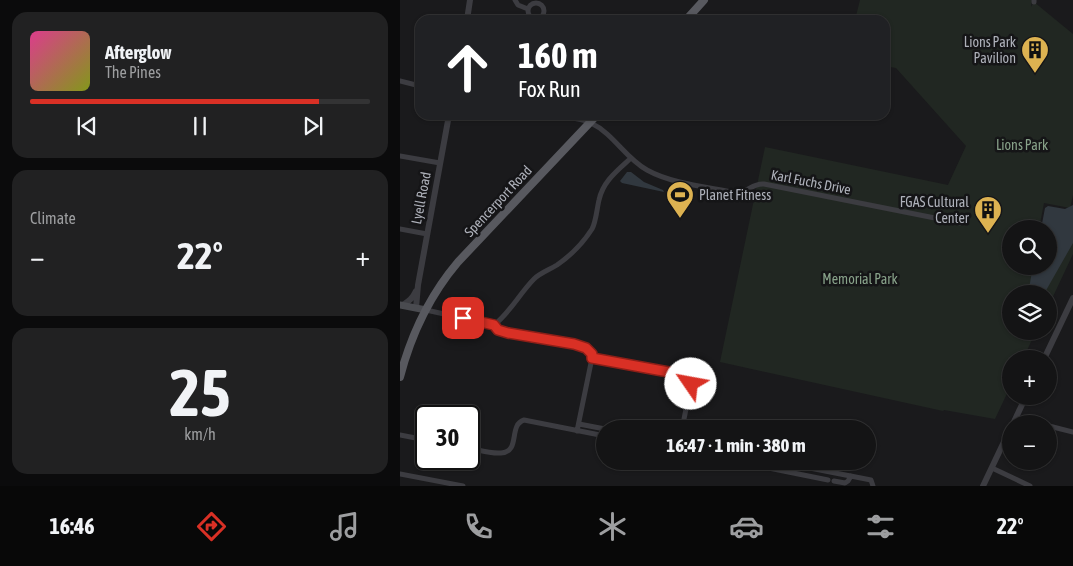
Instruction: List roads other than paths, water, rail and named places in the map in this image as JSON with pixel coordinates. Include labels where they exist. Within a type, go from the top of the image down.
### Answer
[{"type":"main road","points":[[690,15],[704,0]]},
{"type":"main road","name":"Spencerport Road","points":[[400,377],[412,340],[437,289],[454,267],[590,122]]},
{"type":"main road","points":[[401,305],[426,310]]},
{"type":"street","points":[[468,15],[470,0]]},
{"type":"street","points":[[515,0],[518,4],[528,8]]},
{"type":"street","points":[[400,80],[415,84]]},
{"type":"street","name":"Lyell Road","points":[[416,308],[418,285],[448,120]]},
{"type":"street","points":[[579,120],[590,122]]},
{"type":"street","name":"Karl Fuchs Drive","points":[[590,122],[614,139],[641,167],[656,175],[678,182],[737,192],[747,190],[754,185],[764,184],[960,223]]},
{"type":"street","points":[[400,156],[440,163]]},
{"type":"street","points":[[494,325],[502,319],[508,309],[536,277],[563,260],[591,230],[594,226],[599,196],[606,183],[631,158]]},
{"type":"street","points":[[400,228],[427,234]]},
{"type":"street","name":"Lyell Road","points":[[401,305],[413,297],[418,285]]},
{"type":"street","points":[[1048,350],[1073,298]]},
{"type":"street","points":[[426,310],[494,325],[503,332],[574,344],[586,348],[592,354],[592,358],[577,431]]},
{"type":"street","points":[[592,358],[690,377],[691,384],[684,420]]},
{"type":"street","points":[[480,450],[498,453],[505,452],[512,447],[517,424],[524,420],[596,434]]},
{"type":"street","points":[[579,424],[596,427]]},
{"type":"street","points":[[1057,428],[1073,432]]},
{"type":"street","points":[[400,435],[415,438]]},
{"type":"street","points":[[983,486],[1002,447]]},
{"type":"street","points":[[992,468],[1030,486]]},
{"type":"street","points":[[779,470],[828,480]]},
{"type":"street","points":[[820,470],[870,480],[873,486]]},
{"type":"street","points":[[400,474],[462,486]]},
{"type":"street","points":[[834,481],[848,481],[851,476]]},
{"type":"place","name":"Lions Park Pavilion","points":[[1035,74]]},
{"type":"place","name":"Planet Fitness","points":[[680,219]]},
{"type":"place","name":"FGAS Cultural Center","points":[[988,234]]},
{"type":"park label","name":"Lions Park","points":[[1022,145]]},
{"type":"park label","name":"Memorial Park","points":[[860,279]]}]
